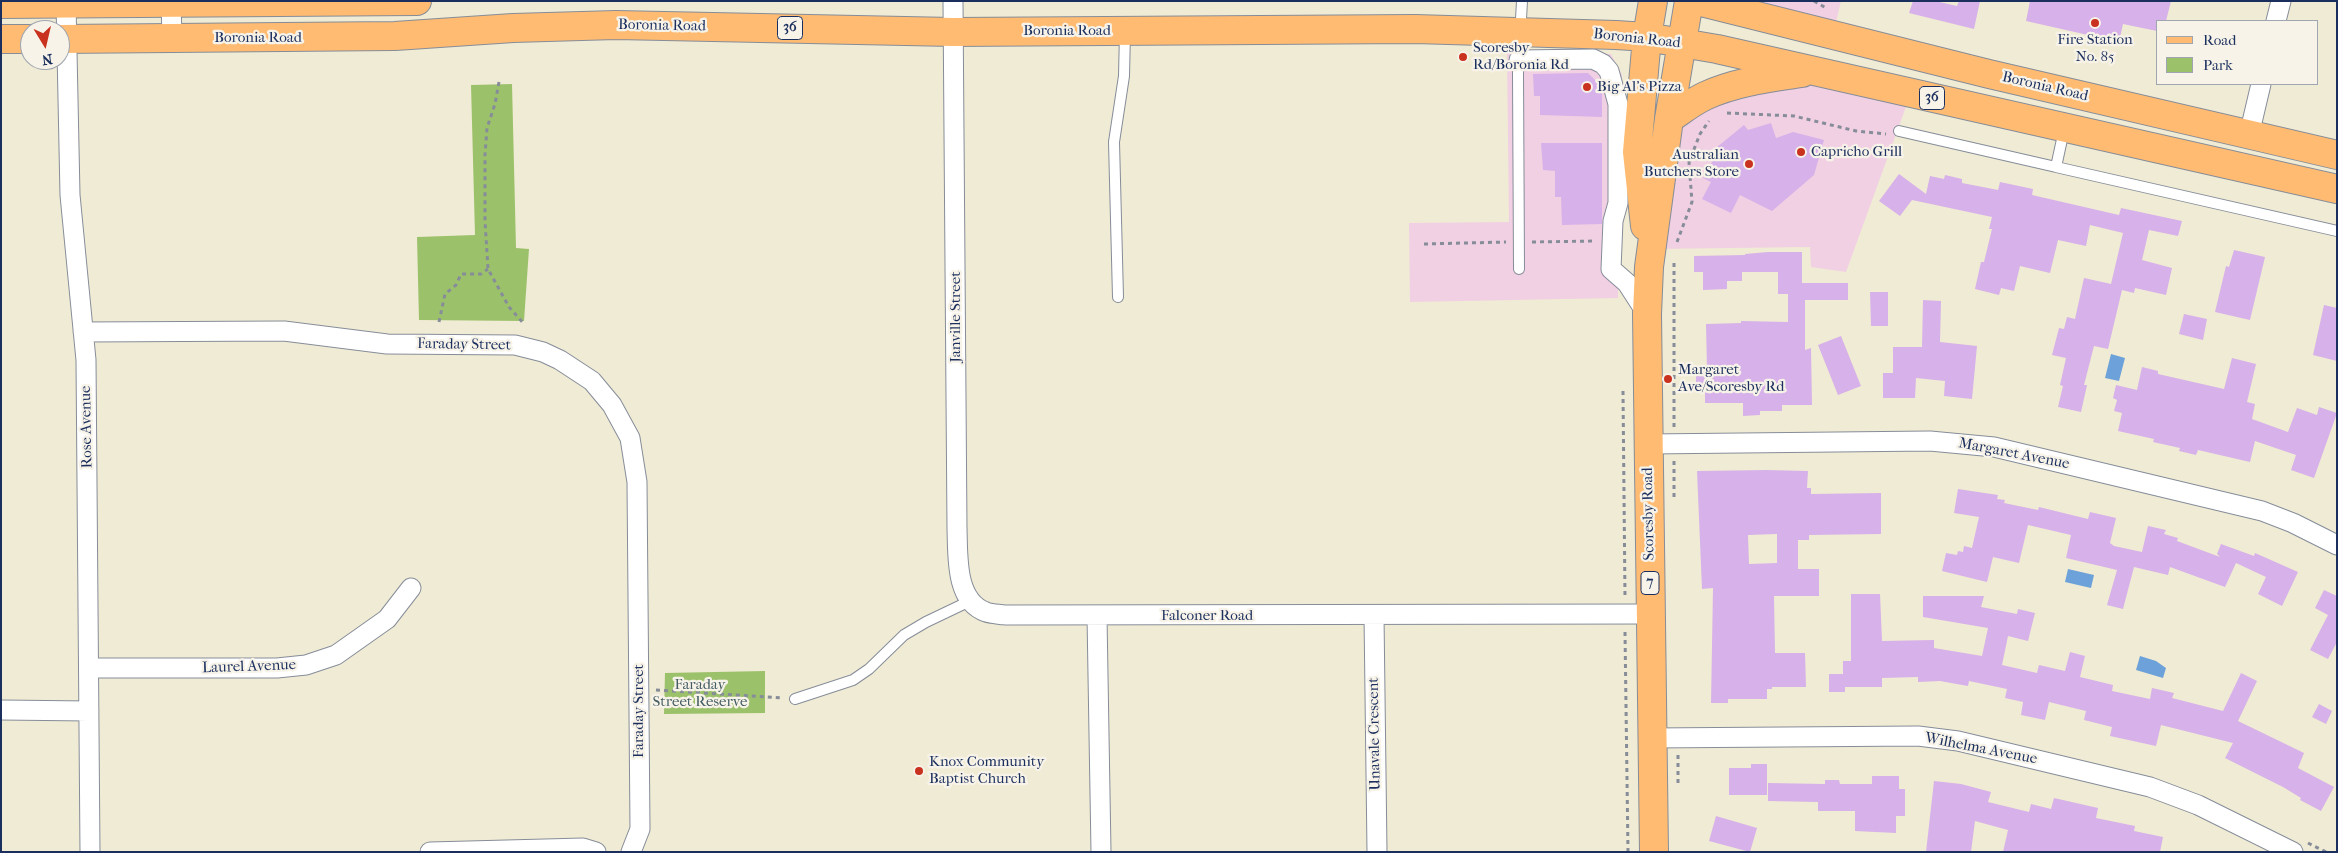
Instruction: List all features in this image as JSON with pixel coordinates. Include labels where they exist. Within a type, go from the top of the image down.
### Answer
[{"type":"main road","points":[[1,4],[417,1]]},
{"type":"main road","name":"Scoresby Road","points":[[1653,1],[1647,37],[1637,152],[1662,264]]},
{"type":"main road","name":"Scoresby Road","points":[[1654,852],[1651,738],[1647,314],[1662,264],[1669,119],[1689,1]]},
{"type":"main road","name":"Boronia Road","points":[[1697,1],[1742,7],[1981,72],[2337,155]]},
{"type":"main road","name":"Boronia Road","points":[[70,39],[395,36],[513,28],[616,25],[953,32],[1415,29],[1647,37],[1818,71],[2064,129],[2337,189]]},
{"type":"main road","points":[[1,39],[20,39]]},
{"type":"main road","points":[[1669,119],[1705,96],[1732,86],[1761,79],[1818,71]]},
{"type":"street","name":"Janville Street","points":[[953,1],[957,529],[961,582],[970,601]]},
{"type":"street","points":[[2276,20],[2281,1]]},
{"type":"street","points":[[171,2],[172,38]]},
{"type":"street","name":"Rose Avenue","points":[[65,20],[66,3]]},
{"type":"street","points":[[1519,60],[1594,59],[1603,64],[1608,71],[1615,90],[1619,119],[1618,203],[1613,221],[1611,269],[1627,283],[1647,314]]},
{"type":"street","name":"Rose Avenue","points":[[65,70],[70,195],[86,360],[90,852]]},
{"type":"street","points":[[2249,135],[2261,85]]},
{"type":"street","name":"Faraday Street","points":[[83,332],[284,331],[387,344],[515,345],[560,360],[592,381],[612,405],[630,438],[637,482],[640,828],[632,852]]},
{"type":"street","name":"Margaret Avenue","points":[[1648,444],[1920,441],[1968,443],[1994,447],[2262,511],[2294,522],[2337,545]]},
{"type":"street","name":"Laurel Avenue","points":[[89,668],[277,668],[306,665],[336,655],[387,618],[411,588]]},
{"type":"street","name":"Falconer Road","points":[[970,601],[985,612],[1005,615],[1651,614]]},
{"type":"street","name":"Unavale Crescent","points":[[1374,615],[1377,852]]},
{"type":"street","points":[[1097,616],[1101,852]]},
{"type":"street","points":[[1,710],[89,711]]},
{"type":"street","name":"Wilhelma Avenue","points":[[1651,738],[1895,735],[1958,741],[2150,787],[2175,795],[2293,852]]},
{"type":"street","points":[[430,852],[583,848],[596,852]]},
{"type":"lane","points":[[1519,269],[1519,60],[1522,1]]},
{"type":"lane","points":[[1118,297],[1114,142],[1124,76],[1125,31]]},
{"type":"lane","points":[[2056,167],[2064,129]]},
{"type":"lane","points":[[1899,131],[2337,231]]},
{"type":"lane","points":[[795,699],[853,680],[869,669],[904,635],[970,601]]},
{"type":"path","points":[[499,82],[495,104],[487,128],[485,155],[485,221],[488,269],[509,307],[524,324]]},
{"type":"path","points":[[1721,113],[1794,116],[1880,135],[1899,131]]},
{"type":"path","points":[[1675,247],[1692,202],[1688,173],[1689,162],[1700,134],[1710,119]]},
{"type":"path","points":[[1662,264],[1674,426]]},
{"type":"path","points":[[439,322],[445,294],[456,285],[461,274],[481,274],[488,269]]},
{"type":"path","points":[[1620,594],[1625,592],[1623,386]]},
{"type":"path","points":[[1674,462],[1684,462]]},
{"type":"path","points":[[1625,633],[1628,852]]},
{"type":"path","points":[[639,689],[795,699]]},
{"type":"path","points":[[1678,756],[1687,756]]},
{"type":"shaded area","points":[[1738,1],[1841,1],[1833,35]]},
{"type":"shaded area","points":[[1507,52],[1611,54],[1622,75],[1618,298],[1410,302],[1409,223],[1509,222]]},
{"type":"shaded area","points":[[1761,79],[1911,93],[1846,272],[1811,267],[1810,247],[1652,249],[1669,119]]},
{"type":"green space","points":[[512,84],[516,248],[529,249],[524,321],[419,320],[417,237],[475,235],[471,85]]},
{"type":"green space","name":"Faraday Street Reserve","points":[[765,671],[765,713],[664,714],[665,673]]},
{"type":"water","points":[[2111,354],[2125,358],[2119,381],[2105,378]]},
{"type":"water","points":[[2068,569],[2094,575],[2091,588],[2065,582]]},
{"type":"water","points":[[2140,656],[2156,661],[2166,668],[2163,678],[2136,670]]},
{"type":"building","points":[[1913,1],[1935,1],[1957,6],[1959,1],[1980,1],[1974,29],[1909,13]]},
{"type":"building","name":"Fire Station No. 85","points":[[2030,1],[2171,1],[2166,20],[2156,20],[2156,31],[2123,24],[2119,42],[2026,21]]},
{"type":"building","points":[[1588,73],[1602,87],[1602,117],[1540,115],[1540,96],[1534,96],[1533,74]]},
{"type":"building","points":[[1771,123],[1776,138],[1793,132],[1824,140],[1814,175],[1772,211],[1740,195],[1731,213],[1702,199],[1711,182],[1703,178],[1715,157],[1711,152],[1744,125],[1748,130]]},
{"type":"building","points":[[1541,143],[1602,143],[1602,224],[1562,225],[1561,197],[1555,197],[1555,171],[1543,170]]},
{"type":"building","points":[[1899,174],[1926,194],[1930,176],[1944,179],[1945,175],[1962,179],[1962,183],[1998,190],[2000,182],[2033,189],[2032,195],[2119,215],[2121,208],[2182,221],[2178,236],[2149,230],[2142,260],[2172,268],[2166,295],[2135,288],[2134,293],[2122,290],[2108,349],[2094,346],[2084,385],[2087,385],[2081,412],[2058,407],[2063,386],[2060,385],[2066,358],[2052,355],[2059,328],[2064,329],[2067,317],[2075,319],[2084,278],[2111,284],[2123,233],[2090,225],[2086,246],[2058,240],[2050,273],[2020,266],[2014,291],[2001,288],[1999,295],[1975,289],[1981,262],[1984,262],[1992,229],[1989,229],[1992,217],[1912,200],[1900,216],[1879,201]]},
{"type":"building","points":[[2234,250],[2265,257],[2250,320],[2215,312],[2226,266],[2229,267]]},
{"type":"building","points":[[1768,252],[1802,252],[1802,283],[1848,283],[1848,300],[1805,300],[1805,350],[1811,348],[1812,405],[1782,405],[1782,411],[1760,411],[1760,415],[1743,416],[1743,403],[1705,403],[1705,386],[1696,386],[1696,370],[1707,370],[1706,324],[1741,323],[1741,321],[1788,322],[1788,294],[1778,294],[1778,272],[1742,272],[1742,281],[1727,281],[1727,289],[1703,290],[1703,272],[1694,272],[1694,256],[1745,255]]},
{"type":"building","points":[[1870,292],[1888,292],[1888,326],[1871,326]]},
{"type":"building","points":[[1923,300],[1941,301],[1940,342],[1977,346],[1972,399],[1944,396],[1945,381],[1916,378],[1915,398],[1883,398],[1883,373],[1893,373],[1893,347],[1922,347]]},
{"type":"building","points":[[2324,305],[2337,308],[2337,361],[2313,355]]},
{"type":"building","points":[[2184,314],[2207,319],[2203,340],[2179,334]]},
{"type":"building","points":[[1841,336],[1861,386],[1838,395],[1818,345]]},
{"type":"building","points":[[2232,358],[2256,364],[2247,402],[2255,404],[2252,419],[2288,432],[2297,408],[2317,415],[2319,407],[2337,413],[2314,478],[2291,470],[2296,455],[2255,441],[2250,462],[2198,450],[2196,455],[2179,451],[2180,448],[2153,442],[2154,439],[2118,431],[2122,413],[2114,411],[2117,400],[2113,398],[2116,385],[2137,390],[2142,367],[2158,371],[2158,374],[2224,389]]},
{"type":"building","points":[[1697,471],[1808,471],[1807,488],[1811,488],[1811,494],[1881,493],[1881,534],[1809,535],[1809,540],[1798,540],[1798,569],[1819,569],[1819,596],[1774,596],[1775,653],[1805,653],[1806,687],[1772,687],[1772,689],[1767,689],[1767,699],[1728,699],[1728,703],[1711,703],[1713,588],[1702,589]],"holes":[[[1777,534],[1777,563],[1749,564],[1748,535]]]},
{"type":"building","points":[[1958,489],[1998,495],[1997,499],[2005,500],[2004,503],[2038,510],[2039,507],[2088,519],[2090,512],[2116,518],[2110,543],[2114,546],[2142,552],[2148,526],[2166,530],[2164,534],[2178,538],[2177,541],[2220,557],[2217,554],[2221,544],[2254,556],[2255,553],[2298,572],[2282,606],[2258,594],[2266,577],[2236,563],[2225,587],[2170,567],[2168,575],[2134,567],[2123,609],[2107,605],[2117,570],[2066,558],[2071,535],[2028,525],[2019,563],[1993,557],[1987,582],[1942,571],[1946,553],[1957,555],[1958,551],[1963,552],[1964,546],[1972,548],[1979,517],[1954,513]]},
{"type":"building","points":[[2324,590],[2337,596],[2337,642],[2328,659],[2310,650],[2328,615],[2315,608]]},
{"type":"building","points":[[1851,594],[1880,594],[1882,641],[1934,640],[1934,648],[1982,656],[1988,628],[1923,617],[1923,596],[1984,596],[1981,607],[2017,614],[2018,609],[2035,613],[2028,641],[2008,636],[2002,665],[2037,673],[2039,665],[2065,671],[2070,652],[2085,656],[2080,677],[2113,685],[2112,691],[2150,699],[2152,688],[2174,693],[2172,698],[2223,711],[2241,673],[2257,681],[2238,721],[2304,753],[2298,768],[2334,787],[2321,811],[2300,800],[2301,798],[2283,787],[2225,758],[2233,743],[2161,725],[2156,746],[2110,736],[2112,727],[2084,720],[2086,711],[2049,702],[2045,720],[2021,715],[2023,702],[2005,698],[2007,689],[1969,681],[1968,686],[1940,681],[1918,682],[1918,677],[1882,678],[1882,687],[1845,687],[1845,692],[1829,692],[1829,674],[1843,674],[1843,661],[1851,661]]},
{"type":"building","points":[[2319,704],[2332,711],[2326,724],[2312,717]]},
{"type":"building","points":[[1751,764],[1767,764],[1767,795],[1729,795],[1729,768],[1751,768]]},
{"type":"building","points":[[1872,776],[1899,776],[1899,789],[1905,789],[1905,816],[1896,816],[1896,833],[1855,831],[1855,811],[1818,811],[1818,802],[1768,801],[1768,783],[1825,784],[1825,780],[1839,780],[1840,784],[1872,784]]},
{"type":"building","points":[[1934,781],[1961,784],[1991,792],[1988,802],[2029,812],[2031,804],[2051,809],[2054,798],[2098,808],[2096,818],[2135,826],[2134,831],[2163,837],[2160,852],[2003,852],[2008,830],[1975,821],[1971,852],[1926,852]]},
{"type":"building","points":[[1716,816],[1757,828],[1750,852],[1709,841]]},
{"type":"place","name":"Fire Station No. 85","points":[[2095,23]]},
{"type":"place","name":"Scoresby Rd/Boronia Rd","points":[[1463,57]]},
{"type":"place","name":"Big Al's Pizza","points":[[1587,87]]},
{"type":"place","name":"Capricho Grill","points":[[1801,152]]},
{"type":"place","name":"Australian Butchers Store","points":[[1749,164]]},
{"type":"place","name":"Margaret Ave/Scoresby Rd","points":[[1668,379]]},
{"type":"place","name":"Knox Community Baptist Church","points":[[919,771]]}]
